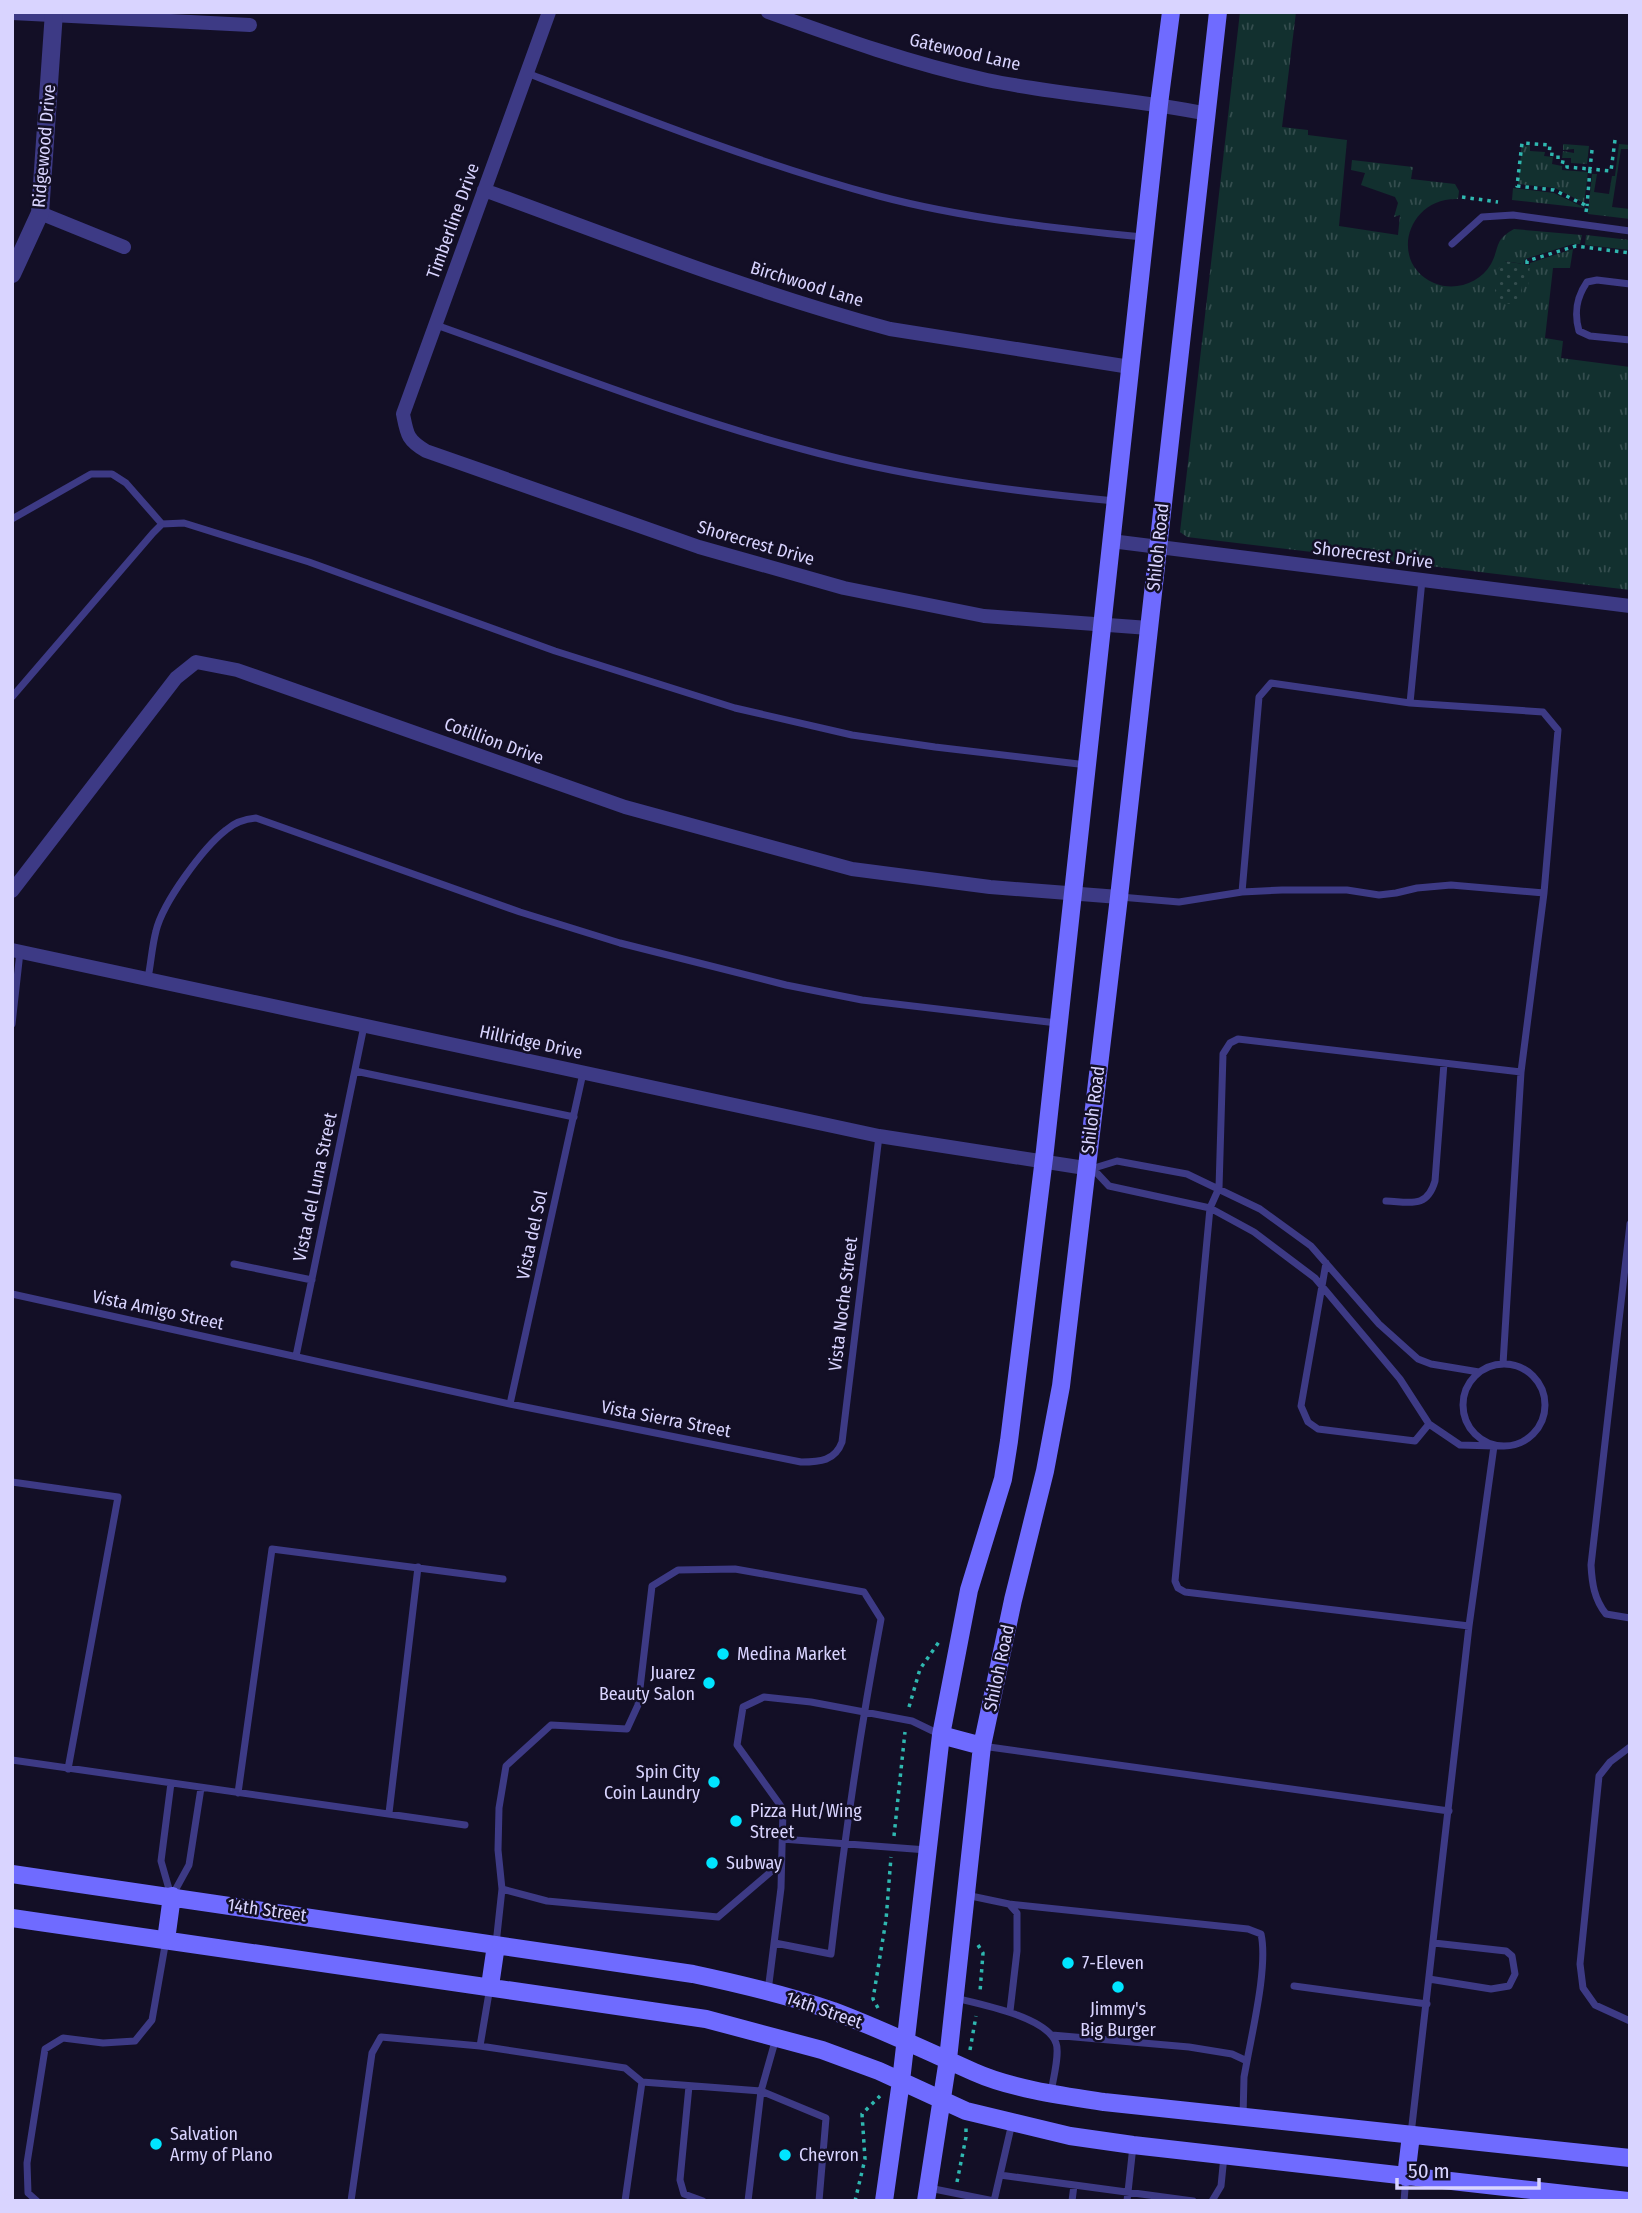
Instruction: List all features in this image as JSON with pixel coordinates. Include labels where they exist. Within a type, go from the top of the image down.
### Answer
[{"type":"main road","points":[[884,2201],[901,2081],[941,1735],[969,1590],[1003,1479],[1043,1162],[1171,12]]},
{"type":"main road","name":"Shiloh Road","points":[[927,2194],[948,2059],[982,1746],[1013,1600],[1045,1471],[1061,1386],[1090,1169],[1157,547],[1219,12]]},
{"type":"main road","points":[[941,1735],[982,1746]]},
{"type":"main road","name":"14th Street","points":[[12,1874],[657,1967],[768,1991],[831,2010],[905,2039],[975,2072],[1051,2094],[1104,2102],[1630,2158]]},
{"type":"main road","points":[[166,1940],[172,1896]]},
{"type":"main road","points":[[12,1918],[694,2017],[821,2050],[901,2081],[941,2101],[1012,2123],[1070,2136],[1133,2146],[1625,2201]]},
{"type":"main road","points":[[490,1986],[496,1945]]},
{"type":"main road","points":[[1406,2176],[1411,2135]]},
{"type":"street","name":"Timberline Drive","points":[[412,443],[403,414],[549,12]]},
{"type":"street","name":"Gatewood Lane","points":[[768,12],[863,47],[986,80],[1099,98],[1159,104],[1208,114]]},
{"type":"street","points":[[12,13],[250,25]]},
{"type":"street","name":"Ridgewood Drive","points":[[12,274],[40,213],[54,14]]},
{"type":"street","name":"Birchwood Lane","points":[[484,190],[753,288],[853,319],[890,328],[1130,367]]},
{"type":"street","points":[[40,213],[124,247]]},
{"type":"street","name":"Shorecrest Drive","points":[[412,443],[426,451],[699,547],[844,589],[984,616],[1149,628]]},
{"type":"street","name":"Shorecrest Drive","points":[[1111,541],[1630,606]]},
{"type":"street","name":"Cotillion Drive","points":[[12,891],[176,678],[196,662],[237,670],[625,807],[852,869],[990,887],[1119,897]]},
{"type":"street","name":"Hillridge Drive","points":[[16,951],[879,1136],[1090,1169]]},
{"type":"lane","points":[[527,73],[689,134],[881,196],[989,217],[1087,232],[1144,237]]},
{"type":"lane","points":[[1452,244],[1482,217],[1513,215],[1630,231]]},
{"type":"lane","points":[[1630,284],[1597,280],[1587,282],[1578,295],[1575,318],[1578,331],[1590,336],[1630,340]]},
{"type":"lane","points":[[436,325],[606,388],[802,449],[954,482],[1116,501]]},
{"type":"lane","points":[[12,519],[91,474],[112,474],[126,483],[162,524]]},
{"type":"lane","points":[[12,697],[162,524],[184,523],[309,562],[555,651],[735,708],[852,734],[1087,765]]},
{"type":"lane","points":[[1410,703],[1422,580]]},
{"type":"lane","points":[[1242,892],[1259,697],[1271,682],[1410,703],[1543,712],[1558,730],[1544,893],[1521,1072],[1503,1364]]},
{"type":"lane","points":[[148,978],[156,929],[170,898],[226,830],[243,819],[256,818],[520,912],[620,943],[786,985],[862,1000],[1058,1023]]},
{"type":"lane","points":[[1119,897],[1180,902],[1242,892],[1347,890],[1379,895],[1451,885],[1544,893]]},
{"type":"lane","points":[[12,1024],[16,951]]},
{"type":"lane","name":"Vista del Luna Street","points":[[296,1356],[365,1025]]},
{"type":"lane","points":[[1469,1626],[1185,1592],[1178,1588],[1175,1581],[1209,1208],[1219,1188],[1223,1054],[1230,1043],[1238,1039],[1521,1072]]},
{"type":"lane","points":[[1386,1201],[1414,1203],[1426,1199],[1432,1191],[1444,1063]]},
{"type":"lane","points":[[355,1071],[574,1117]]},
{"type":"lane","name":"Vista del Sol","points":[[510,1404],[583,1073]]},
{"type":"lane","name":"Vista Noche Street","points":[[817,1462],[830,1459],[842,1442],[879,1136]]},
{"type":"lane","points":[[1090,1169],[1117,1161],[1186,1174],[1219,1188],[1259,1209],[1292,1231],[1326,1263],[1379,1324],[1418,1359],[1431,1364],[1479,1372]]},
{"type":"lane","points":[[1090,1169],[1109,1186],[1209,1208],[1254,1232],[1287,1255],[1321,1285],[1399,1379],[1429,1424],[1460,1445],[1508,1447],[1528,1439],[1542,1423],[1546,1410],[1545,1396],[1530,1373],[1517,1366],[1503,1364],[1479,1372],[1470,1381],[1462,1407],[1465,1420],[1472,1432],[1482,1441],[1494,1446]]},
{"type":"lane","points":[[1630,1224],[1591,1564],[1592,1584],[1598,1604],[1606,1614],[1630,1618]]},
{"type":"lane","points":[[1326,1263],[1301,1406],[1308,1422],[1318,1429],[1415,1441],[1429,1424]]},
{"type":"lane","points":[[234,1264],[312,1280]]},
{"type":"lane","name":"Vista Amigo Street","points":[[12,1294],[510,1404]]},
{"type":"lane","name":"Vista Sierra Street","points":[[510,1404],[801,1462],[817,1462]]},
{"type":"lane","points":[[1411,2135],[1469,1626],[1494,1446]]},
{"type":"lane","points":[[12,1482],[118,1497],[68,1769]]},
{"type":"lane","points":[[238,1793],[272,1549],[503,1578]]},
{"type":"lane","points":[[389,1814],[418,1567]]},
{"type":"lane","points":[[496,1945],[502,1889],[498,1850],[499,1808],[506,1766],[551,1725],[627,1729],[638,1705],[652,1586],[678,1570],[735,1569],[864,1592],[881,1619],[844,1844],[831,1954],[775,1943]]},
{"type":"lane","points":[[768,1991],[775,1943],[783,1810],[737,1745],[743,1707],[764,1697],[864,1711],[912,1721],[941,1735]]},
{"type":"lane","points":[[982,1746],[1450,1811]]},
{"type":"lane","points":[[1630,1747],[1610,1762],[1599,1776],[1580,1965],[1583,1988],[1595,2005],[1630,2021]]},
{"type":"lane","points":[[12,1760],[465,1825]]},
{"type":"lane","points":[[172,1783],[161,1861],[172,1896]]},
{"type":"lane","points":[[172,1896],[189,1865],[201,1788]]},
{"type":"lane","points":[[782,1839],[928,1850]]},
{"type":"lane","points":[[502,1889],[547,1901],[718,1917],[781,1863]]},
{"type":"lane","points":[[966,1895],[1010,1904],[1248,1929],[1261,1934],[1264,1944],[1258,2003],[1244,2077],[1243,2117]]},
{"type":"lane","points":[[1010,1904],[1017,1913],[1017,1951],[1010,2011]]},
{"type":"lane","points":[[37,2201],[28,2193],[27,2163],[45,2049],[63,2038],[103,2043],[135,2041],[152,2020],[166,1940]]},
{"type":"lane","points":[[1429,1979],[1491,1989],[1509,1986],[1515,1975],[1512,1956],[1506,1951],[1434,1943]]},
{"type":"lane","points":[[480,2046],[490,1986]]},
{"type":"lane","points":[[1294,1986],[1427,2004]]},
{"type":"lane","points":[[954,1998],[1010,2011],[1052,2035],[1200,2049],[1232,2054],[1247,2061]]},
{"type":"lane","points":[[1051,2094],[1057,2046],[1052,2035]]},
{"type":"lane","points":[[351,2201],[372,2053],[381,2037],[480,2046],[625,2067],[642,2082],[761,2091],[826,2118],[819,2201]]},
{"type":"lane","points":[[748,2201],[761,2091],[776,2037]]},
{"type":"lane","points":[[625,2201],[642,2082]]},
{"type":"lane","points":[[688,2085],[680,2180],[684,2194],[703,2201]]},
{"type":"lane","points":[[927,2194],[954,2193],[994,2201],[1012,2123]]},
{"type":"lane","points":[[1128,2201],[1133,2146]]},
{"type":"lane","points":[[1212,2201],[1221,2186],[1224,2156]]},
{"type":"lane","points":[[1000,2175],[1193,2201]]},
{"type":"lane","points":[[1404,2201],[1406,2176]]},
{"type":"lane","points":[[1072,2201],[1074,2185]]},
{"type":"path","points":[[1587,206],[1553,190],[1517,186],[1522,142],[1550,145],[1549,154],[1558,155],[1558,162],[1567,163],[1567,167],[1611,171],[1615,140]]},
{"type":"path","points":[[1587,212],[1592,150]]},
{"type":"path","points":[[1582,247],[1584,235]]},
{"type":"path","points":[[1527,264],[1527,261],[1576,246],[1630,253]]},
{"type":"path","points":[[855,2201],[864,2159],[862,2114],[880,2097]]},
{"type":"path","points":[[954,2193],[966,2137],[965,2129]]},
{"type":"green space","points":[[1240,12],[1296,12],[1282,127],[1308,130],[1308,135],[1347,140],[1339,226],[1398,235],[1400,215],[1394,217],[1398,203],[1395,197],[1361,185],[1365,173],[1351,170],[1352,160],[1413,167],[1411,179],[1455,184],[1459,191],[1458,199],[1440,201],[1426,208],[1416,219],[1408,247],[1411,261],[1420,274],[1442,286],[1458,286],[1474,281],[1491,264],[1500,240],[1514,229],[1582,235],[1580,244],[1525,259],[1524,264],[1504,261],[1522,286],[1527,286],[1530,263],[1573,249],[1570,268],[1553,268],[1545,338],[1563,341],[1561,358],[1630,367],[1630,590],[1187,537],[1180,532]]},
{"type":"green space","points":[[1563,144],[1589,146],[1587,164],[1571,163],[1571,158],[1562,158],[1563,151],[1574,153],[1574,149],[1563,150]]},
{"type":"green space","points":[[1619,144],[1630,145],[1630,149],[1621,149],[1612,207],[1630,209],[1630,219],[1588,214],[1592,174],[1597,174],[1594,192],[1609,194],[1612,176],[1615,176]]},
{"type":"green space","points":[[1522,145],[1530,146],[1530,151],[1545,152],[1544,156],[1553,157],[1552,164],[1562,166],[1562,170],[1588,172],[1584,203],[1555,188],[1518,184]]},
{"type":"green space","points":[[1513,188],[1554,193],[1585,208],[1512,200]]},
{"type":"green space","points":[[1586,235],[1630,240],[1630,250],[1585,245]]},
{"type":"green space","points":[[1504,261],[1530,265],[1528,286],[1522,286],[1519,305],[1503,303],[1495,291],[1498,270]]},
{"type":"place","name":"Medina Market","points":[[723,1654]]},
{"type":"place","name":"Juarez Beauty Salon","points":[[709,1683]]},
{"type":"place","name":"Spin City Coin Laundry","points":[[714,1782]]},
{"type":"place","name":"Pizza Hut/Wing Street","points":[[736,1821]]},
{"type":"place","name":"Subway","points":[[712,1863]]},
{"type":"place","name":"7-Eleven","points":[[1068,1963]]},
{"type":"place","name":"Jimmy's Big Burger","points":[[1118,1987]]},
{"type":"place","name":"Salvation Army of Plano","points":[[156,2144]]},
{"type":"place","name":"Chevron","points":[[785,2155]]}]
